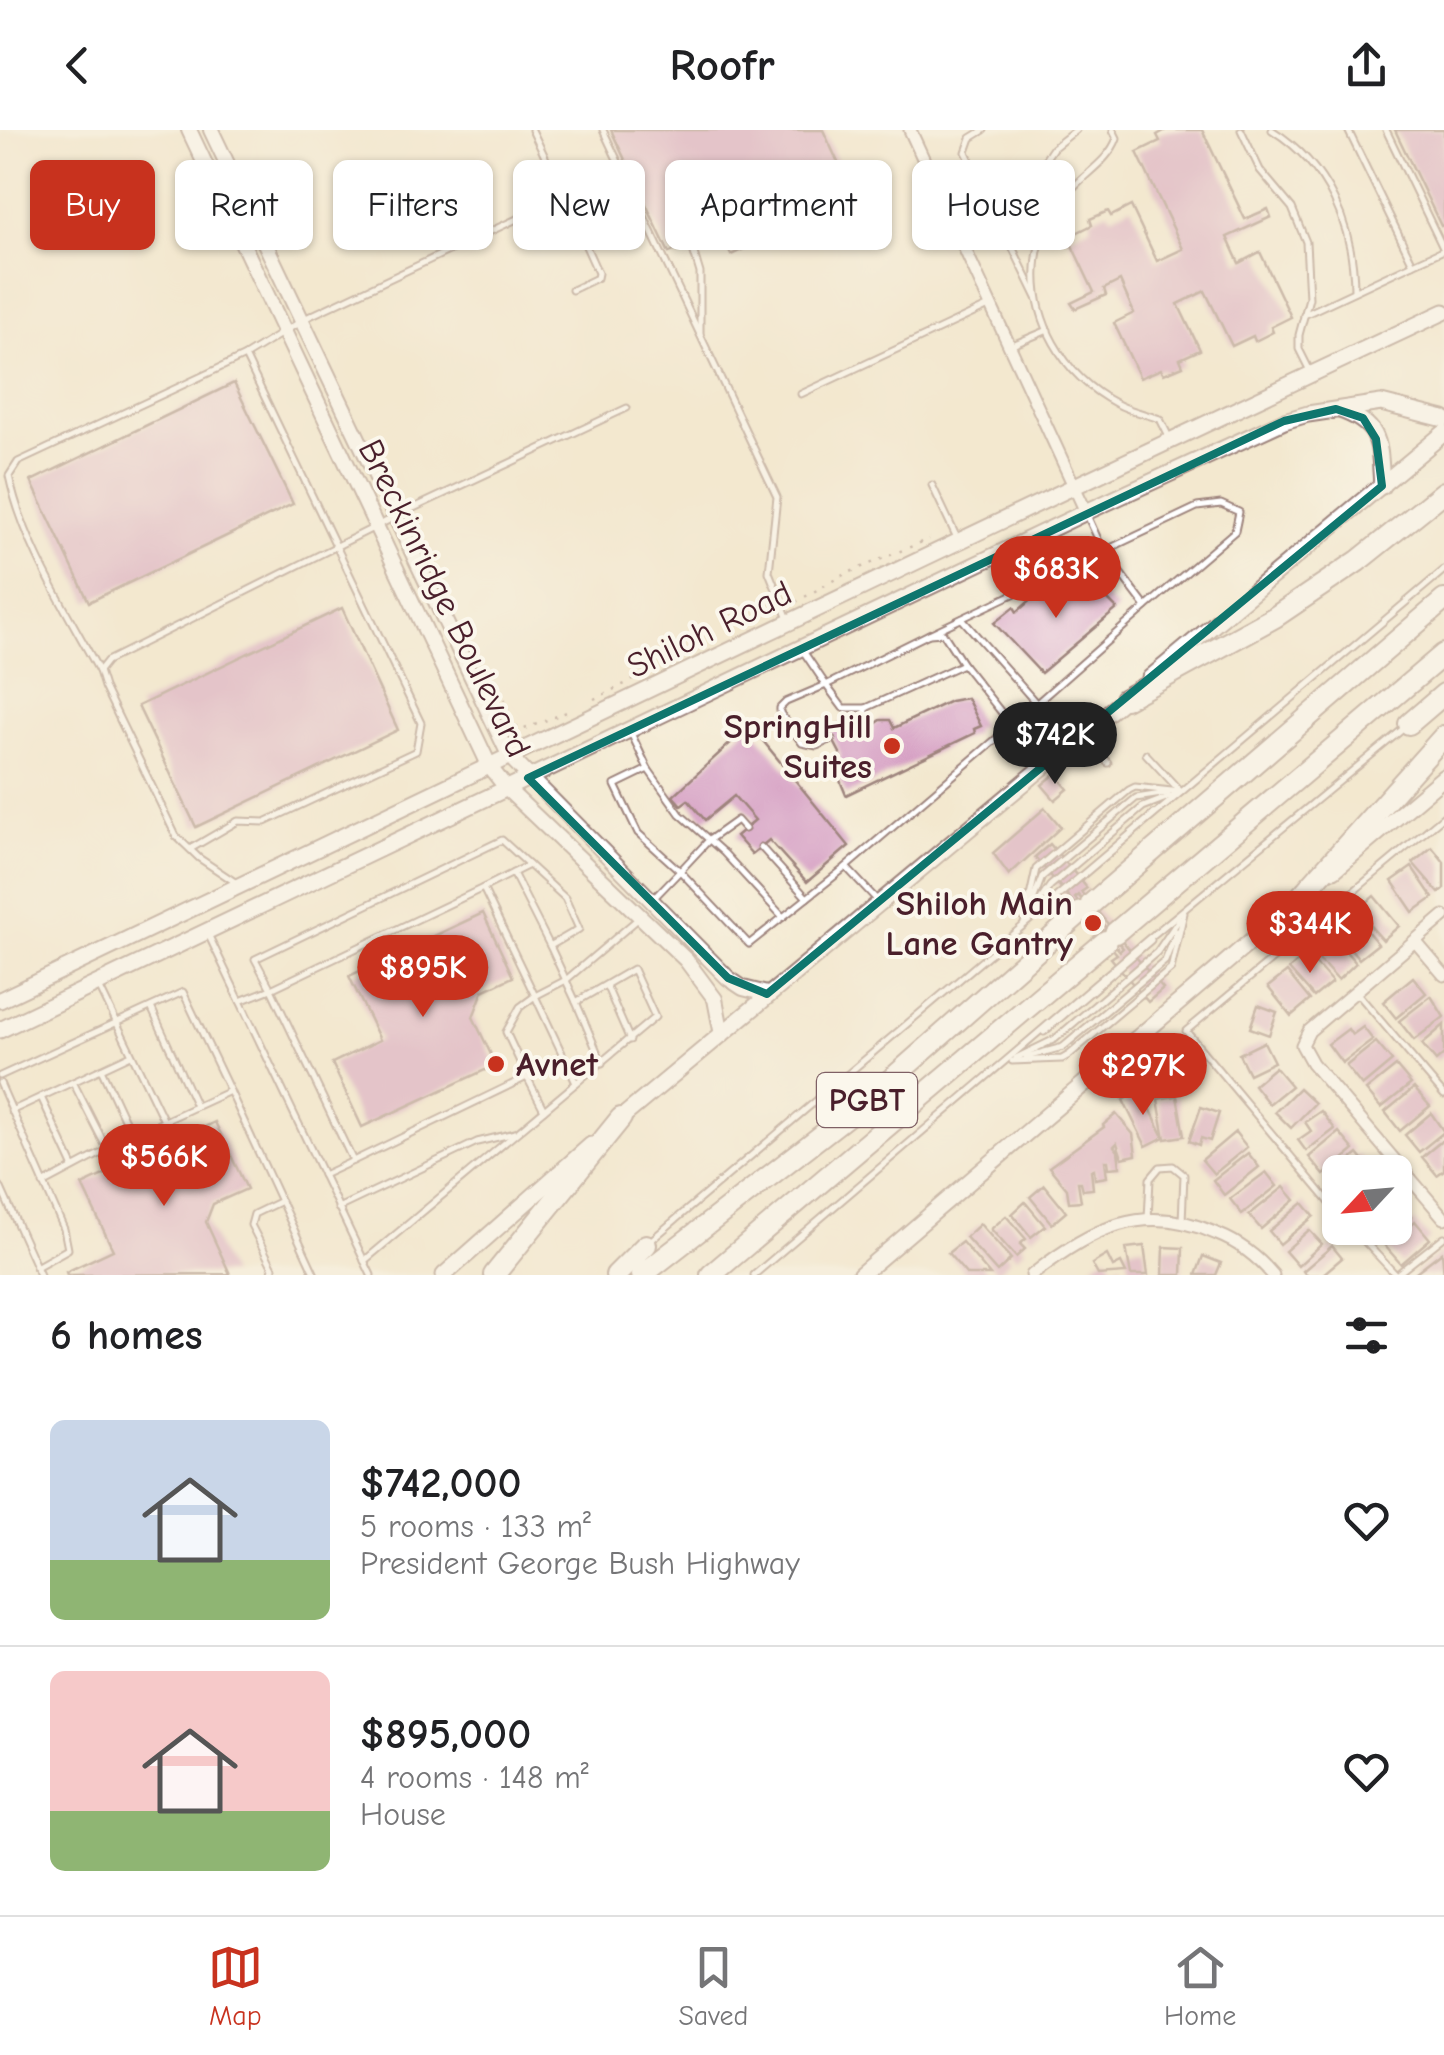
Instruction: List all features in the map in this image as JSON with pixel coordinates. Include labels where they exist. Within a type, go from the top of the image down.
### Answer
[{"type":"highway","points":[[1125,700],[1274,617],[1358,561],[1444,492]]},
{"type":"highway","name":"PGBT","points":[[642,1275],[870,1098],[1444,600]]},
{"type":"highway","name":"PGBT","points":[[711,1275],[1444,654]]},
{"type":"highway","points":[[1409,724],[1444,694]]},
{"type":"highway","points":[[1293,905],[1444,736]]},
{"type":"highway","points":[[494,1275],[621,1118]]},
{"type":"highway","points":[[616,1275],[646,1244]]},
{"type":"main road","name":"Shiloh Road","points":[[0,1000],[790,624],[1074,484],[1444,312]]},
{"type":"main road","name":"Shiloh Road","points":[[0,1030],[1284,421],[1381,403],[1444,419]]},
{"type":"main road","points":[[1336,409],[1364,418],[1372,429],[1382,486]]},
{"type":"main road","points":[[444,1275],[767,994],[1444,433]]},
{"type":"main road","points":[[790,624],[802,649]]},
{"type":"main road","points":[[860,1275],[1444,777]]},
{"type":"street","name":"Breckinridge Boulevard","points":[[188,130],[490,767],[507,789],[641,916],[705,983],[715,1000],[722,1035]]},
{"type":"street","name":"Breckinridge Boulevard","points":[[211,130],[510,757],[728,978],[743,988],[767,994]]},
{"type":"street","points":[[910,130],[1086,512]]},
{"type":"street","points":[[641,916],[651,901]]},
{"type":"street","points":[[1444,916],[1310,1031],[1302,1046],[1312,1063],[1444,1218]]},
{"type":"street","points":[[1416,941],[1444,975]]},
{"type":"street","points":[[1032,1275],[1065,1248],[1086,1237],[1148,1218],[1182,1221],[1240,1244],[1273,1275]]},
{"type":"lane","points":[[532,130],[546,160]]},
{"type":"lane","points":[[603,130],[776,497],[769,572],[790,624]]},
{"type":"lane","points":[[970,160],[966,152],[971,138],[984,130]]},
{"type":"lane","points":[[1045,160],[1076,130]]},
{"type":"lane","points":[[1038,300],[1037,255],[1048,223],[1076,182],[1113,150],[1117,138],[1113,130]]},
{"type":"lane","points":[[1241,130],[1260,170],[1292,208],[1306,242],[1310,298],[1299,349],[1312,374]]},
{"type":"lane","points":[[1272,130],[1309,162],[1329,186],[1344,218],[1354,266],[1354,291]]},
{"type":"lane","points":[[1348,130],[1414,264]]},
{"type":"lane","points":[[1304,315],[1444,250],[1386,130]]},
{"type":"lane","points":[[240,886],[176,836],[104,687],[100,671],[29,539],[8,476],[18,462],[245,356],[302,320],[513,222]]},
{"type":"lane","points":[[572,290],[592,281],[598,273],[588,250]]},
{"type":"lane","points":[[694,250],[700,273],[700,335]]},
{"type":"lane","points":[[1012,250],[1068,367],[1118,405],[1160,420],[1170,440]]},
{"type":"lane","points":[[802,394],[992,305]]},
{"type":"lane","points":[[1010,346],[1048,330]]},
{"type":"lane","points":[[190,849],[238,822],[264,822],[416,751],[421,724],[245,356]]},
{"type":"lane","points":[[100,671],[107,661],[376,526],[627,408]]},
{"type":"lane","points":[[932,485],[958,541]]},
{"type":"lane","points":[[648,769],[614,785],[638,833],[680,871],[748,944],[846,867],[1235,532],[1239,512],[1221,504],[1197,507],[780,708],[802,743],[818,746],[832,739]]},
{"type":"lane","points":[[1086,512],[1103,550],[1146,607]]},
{"type":"lane","points":[[646,1244],[1444,570]]},
{"type":"lane","points":[[961,618],[1036,704]]},
{"type":"lane","points":[[929,634],[944,633],[1005,717],[1003,732]]},
{"type":"lane","points":[[802,649],[843,708],[866,708],[963,664]]},
{"type":"lane","points":[[860,724],[866,720],[866,708]]},
{"type":"lane","points":[[754,1275],[1409,724]]},
{"type":"lane","points":[[629,730],[648,769],[680,814],[783,917]]},
{"type":"lane","points":[[1090,742],[1108,763]]},
{"type":"lane","points":[[1146,754],[1181,792]]},
{"type":"lane","points":[[1024,925],[1036,869],[1089,824],[1135,787],[1181,792]]},
{"type":"lane","points":[[1024,925],[1050,886],[1143,807],[1181,792]]},
{"type":"lane","points":[[1322,1193],[1186,1032],[1444,816]]},
{"type":"lane","points":[[651,901],[710,840],[737,820],[745,828]]},
{"type":"lane","points":[[353,1161],[255,959],[502,840],[565,898],[579,929],[550,946]]},
{"type":"lane","points":[[761,847],[807,898]]},
{"type":"lane","points":[[240,1001],[529,864]]},
{"type":"lane","points":[[846,867],[879,902]]},
{"type":"lane","points":[[513,873],[602,1062]]},
{"type":"lane","points":[[484,888],[576,1083]]},
{"type":"lane","points":[[1009,1061],[1055,1039],[1128,977],[1157,952],[1184,912]]},
{"type":"lane","points":[[1009,1061],[1062,1048],[1165,961],[1184,912]]},
{"type":"lane","points":[[544,1110],[506,1032],[520,1007],[566,980],[641,916]]},
{"type":"lane","points":[[207,932],[371,1275]]},
{"type":"lane","points":[[364,1261],[655,1017],[632,969],[576,1002]]},
{"type":"lane","points":[[98,984],[164,1121]]},
{"type":"lane","points":[[606,985],[630,1040]]},
{"type":"lane","points":[[36,1266],[68,1250],[64,1229],[0,1080],[183,992],[315,1275]]},
{"type":"lane","points":[[1356,992],[1444,1095]]},
{"type":"lane","points":[[151,1007],[196,1106]]},
{"type":"lane","points":[[12,1110],[132,1054]]},
{"type":"lane","points":[[101,1069],[132,1136]]},
{"type":"lane","points":[[323,1175],[527,1077]]},
{"type":"lane","points":[[73,1082],[107,1149]]},
{"type":"lane","points":[[43,1184],[132,1136],[230,1091]]},
{"type":"lane","points":[[41,1097],[72,1166]]},
{"type":"lane","points":[[338,1208],[477,1142],[518,1132]]},
{"type":"lane","points":[[1148,1218],[1150,1179],[1160,1167],[1173,1166],[1184,1175],[1182,1221]]},
{"type":"lane","points":[[0,1186],[40,1275]]},
{"type":"lane","points":[[274,1273],[251,1224],[254,1214],[281,1201]]},
{"type":"lane","points":[[1368,1245],[1396,1275],[1444,1237]]},
{"type":"path","points":[[488,682],[506,700],[510,722],[522,730],[570,711]]},
{"type":"path","points":[[586,704],[618,686]]},
{"type":"highlighted area","points":[[1336,409],[1363,418],[1376,439],[1382,486],[767,994],[728,978],[528,778],[1284,421]]},
{"type":"building","points":[[611,130],[823,130],[837,160],[665,160],[665,245],[645,202],[645,160],[625,160]]},
{"type":"building","points":[[1166,130],[1202,130],[1245,219],[1268,209],[1271,217],[1227,237],[1239,263],[1260,252],[1291,317],[1255,341],[1253,336],[1232,346],[1205,291],[1178,304],[1200,350],[1180,359],[1183,366],[1164,374],[1161,369],[1140,378],[1114,323],[1134,313],[1120,281],[1104,289],[1106,295],[1075,309],[1071,303],[1094,292],[1074,250],[1075,234],[1092,225],[1090,219],[1108,211],[1111,216],[1131,206],[1157,261],[1183,249],[1137,152],[1160,141],[1157,135]]},
{"type":"building","points":[[1395,130],[1444,130],[1444,225],[1441,226]]},
{"type":"building","points":[[234,383],[293,504],[89,602],[31,481]]},
{"type":"building","points":[[1081,573],[1117,609],[1041,673],[994,623],[1014,607],[1017,612],[1035,596],[1039,601],[1058,585],[1061,590]]},
{"type":"building","points":[[342,608],[398,730],[196,827],[138,706]]},
{"type":"building","name":"SpringHill Suites","points":[[967,698],[981,726],[974,729],[975,733],[846,795],[832,761],[840,758],[840,753],[828,730],[856,716],[864,733],[873,732],[871,727],[881,720],[890,720],[894,728],[950,701]]},
{"type":"building","points":[[750,725],[849,846],[807,882],[769,840],[752,854],[736,836],[755,820],[734,796],[705,820],[688,800],[681,805],[673,796]]},
{"type":"building","points":[[1055,774],[1068,789],[1055,800],[1042,785]]},
{"type":"building","points":[[1045,808],[1061,827],[1009,875],[993,853]]},
{"type":"building","name":"Shiloh Main Lane Gantry","points":[[1050,844],[1087,888],[1081,892],[1163,989],[1148,1002],[1111,958],[1117,954],[1035,857]],"holes":[[[1078,895],[1123,948],[1120,951],[1075,898]]]},
{"type":"building","points":[[1432,847],[1444,862],[1444,889],[1439,893],[1413,863]]},
{"type":"building","points":[[1412,867],[1433,898],[1413,912],[1392,881]]},
{"type":"building","points":[[1374,896],[1399,926],[1383,940],[1357,911]]},
{"type":"building","points":[[483,913],[513,977],[483,991],[473,1017],[496,1065],[362,1127],[332,1063],[380,1040],[349,976]]},
{"type":"building","points":[[1353,914],[1378,944],[1359,959],[1335,929]]},
{"type":"building","points":[[1322,941],[1333,953],[1341,946],[1356,963],[1338,980],[1311,951]]},
{"type":"building","points":[[1307,954],[1332,982],[1314,997],[1289,969]]},
{"type":"building","points":[[1287,972],[1310,1000],[1291,1016],[1268,987]]},
{"type":"building","points":[[1413,977],[1426,993],[1396,1018],[1383,1002]]},
{"type":"building","points":[[1431,996],[1444,1017],[1414,1040],[1399,1021]]},
{"type":"building","points":[[1258,1005],[1277,1012],[1269,1035],[1250,1028]]},
{"type":"building","points":[[1444,1025],[1444,1054],[1436,1061],[1422,1044]]},
{"type":"building","points":[[1363,1027],[1373,1040],[1342,1063],[1328,1044],[1348,1029],[1352,1035]]},
{"type":"building","points":[[1264,1042],[1274,1062],[1249,1074],[1239,1054]]},
{"type":"building","points":[[1376,1042],[1392,1061],[1362,1086],[1346,1066]]},
{"type":"building","points":[[1396,1066],[1411,1084],[1381,1108],[1366,1090]]},
{"type":"building","points":[[1275,1067],[1291,1086],[1269,1104],[1254,1085]]},
{"type":"building","points":[[1299,1088],[1315,1103],[1291,1128],[1275,1112]]},
{"type":"building","points":[[1414,1088],[1430,1106],[1400,1131],[1385,1112]]},
{"type":"building","points":[[1141,1090],[1164,1137],[1146,1146],[1123,1100]]},
{"type":"building","points":[[1177,1096],[1184,1136],[1165,1139],[1158,1099]]},
{"type":"building","points":[[1201,1107],[1219,1113],[1210,1141],[1201,1138],[1199,1145],[1189,1141]]},
{"type":"building","points":[[1321,1111],[1335,1129],[1306,1151],[1298,1140],[1311,1131],[1305,1122]]},
{"type":"building","points":[[1431,1113],[1444,1132],[1419,1152],[1405,1135]]},
{"type":"building","points":[[1116,1114],[1133,1134],[1136,1155],[1122,1158],[1117,1143],[1114,1146],[1120,1167],[1109,1168],[1105,1161],[1107,1177],[1095,1179],[1094,1169],[1091,1170],[1093,1189],[1083,1190],[1078,1182],[1081,1201],[1069,1202],[1067,1189],[1049,1167]]},
{"type":"building","points":[[215,1122],[247,1189],[213,1204],[206,1222],[230,1274],[67,1275],[66,1272],[113,1250],[82,1185]]},
{"type":"building","points":[[1235,1132],[1247,1147],[1214,1174],[1202,1160]]},
{"type":"building","points":[[1339,1132],[1354,1150],[1348,1155],[1322,1155],[1322,1173],[1309,1157]]},
{"type":"building","points":[[1444,1139],[1444,1170],[1437,1175],[1422,1157]]},
{"type":"building","points":[[1248,1153],[1259,1167],[1224,1195],[1213,1180]]},
{"type":"building","points":[[1266,1172],[1277,1186],[1242,1214],[1230,1199]]},
{"type":"building","points":[[1044,1185],[1066,1212],[1052,1224],[1030,1197]]},
{"type":"building","points":[[1284,1187],[1295,1200],[1261,1229],[1249,1215]]},
{"type":"building","points":[[1025,1202],[1045,1226],[1031,1237],[1012,1214]]},
{"type":"building","points":[[1303,1203],[1314,1216],[1280,1244],[1269,1231]]},
{"type":"building","points":[[1006,1216],[1026,1239],[1020,1244],[1025,1249],[1016,1257],[991,1229]]},
{"type":"building","points":[[1415,1221],[1430,1239],[1401,1264],[1385,1246],[1412,1245]]},
{"type":"building","points":[[980,1224],[1011,1259],[997,1272],[966,1237]]},
{"type":"building","points":[[1309,1230],[1322,1244],[1298,1266],[1285,1251]]},
{"type":"building","points":[[962,1242],[990,1275],[967,1275],[948,1253]]},
{"type":"building","points":[[1144,1246],[1148,1275],[1131,1275],[1126,1248]]},
{"type":"building","points":[[1332,1246],[1342,1258],[1322,1275],[1306,1275],[1303,1271]]},
{"type":"building","points":[[1164,1247],[1183,1248],[1182,1275],[1163,1275]]},
{"type":"building","points":[[1442,1252],[1444,1275],[1412,1275]]},
{"type":"building","points":[[1107,1255],[1113,1267],[1121,1263],[1126,1273],[1098,1275],[1092,1264]]},
{"type":"building","points":[[1203,1256],[1221,1263],[1216,1275],[1196,1275]]},
{"type":"place","name":"SpringHill Suites","points":[[892,746]]},
{"type":"place","name":"Shiloh Main Lane Gantry","points":[[1093,923]]},
{"type":"place","name":"Avnet","points":[[496,1064]]}]
